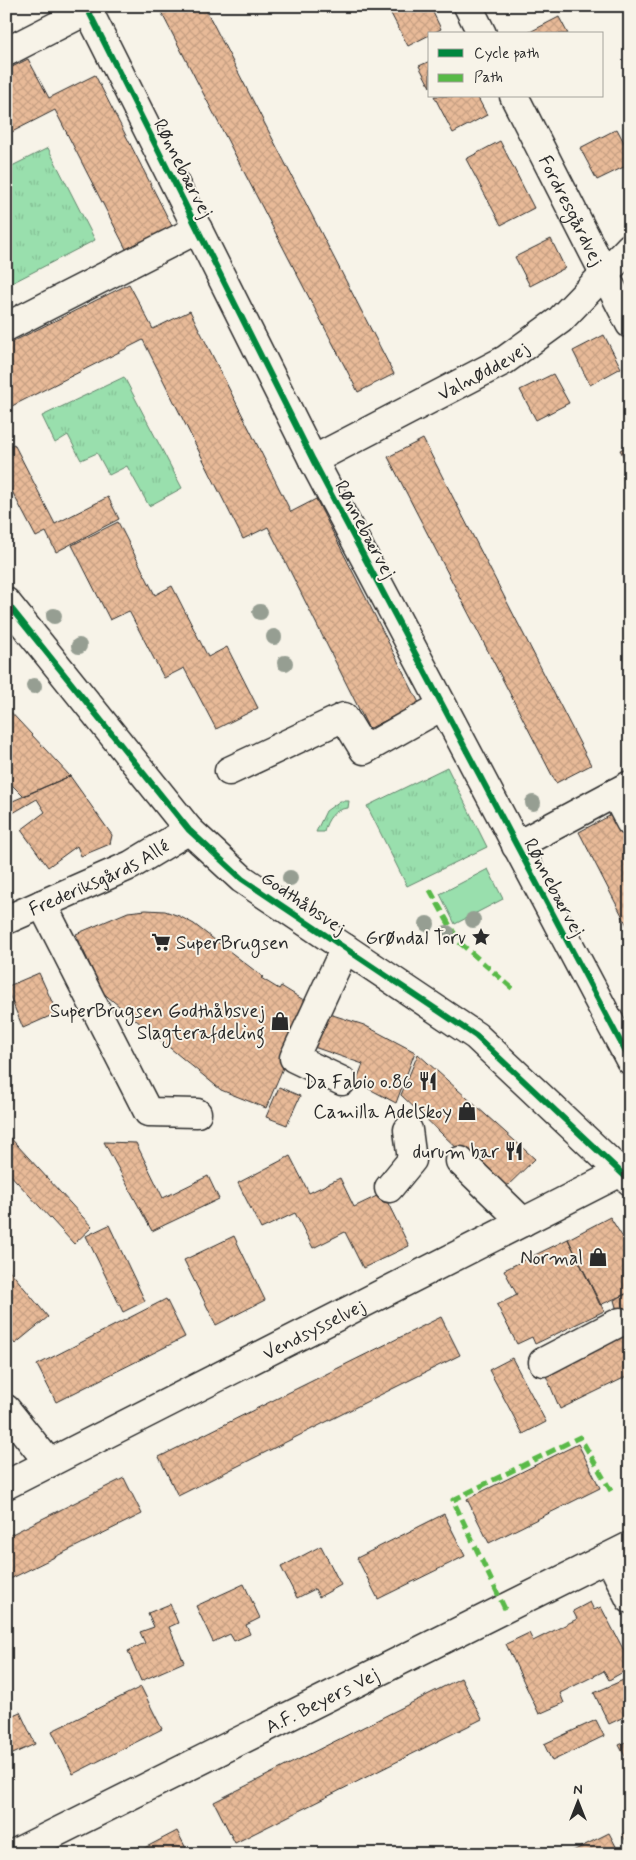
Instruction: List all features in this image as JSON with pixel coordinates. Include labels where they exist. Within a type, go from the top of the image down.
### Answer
[{"type":"street","points":[[468,6],[481,32]]},
{"type":"street","points":[[6,52],[87,8]]},
{"type":"street","name":"Rønnebærvej","points":[[87,8],[313,460],[630,1060]]},
{"type":"street","name":"Fordresgårdvej","points":[[515,98],[630,324]]},
{"type":"street","points":[[6,327],[198,229]]},
{"type":"street","name":"Valnøddevej","points":[[313,460],[505,360],[560,320],[630,247]]},
{"type":"street","name":"Godthåbsvej","points":[[6,602],[189,830],[242,879],[476,1036],[627,1169]]},
{"type":"street","points":[[229,772],[344,717],[364,750],[442,706]]},
{"type":"street","points":[[516,846],[622,789],[630,822]]},
{"type":"street","name":"Frederiksgårds Allé","points":[[6,920],[131,865],[189,830]]},
{"type":"street","points":[[42,904],[148,1112],[197,1114]]},
{"type":"street","points":[[342,1081],[294,1058],[346,948]]},
{"type":"street","points":[[389,1188],[412,1160],[408,1130]]},
{"type":"street","points":[[460,1161],[523,1222]]},
{"type":"street","name":"Vendsysselvej","points":[[6,1485],[627,1169]]},
{"type":"street","points":[[543,1362],[620,1322]]},
{"type":"street","points":[[6,1409],[49,1463]]},
{"type":"street","points":[[620,1551],[630,1599]]},
{"type":"street","name":"A.F. Beyers Vej","points":[[13,1854],[620,1551]]},
{"type":"green space","points":[[48,148],[95,240],[6,286],[6,169]]},
{"type":"green space","points":[[124,377],[182,488],[149,506],[127,466],[109,475],[97,453],[81,460],[68,435],[55,443],[42,416]]},
{"type":"green space","points":[[447,767],[487,847],[407,886],[367,806]]},
{"type":"green space","points":[[340,801],[349,801],[348,808],[339,810],[332,816],[324,832],[316,832],[326,811]]},
{"type":"green space","points":[[488,869],[503,899],[455,924],[440,894]]},
{"type":"building","points":[[158,6],[204,6],[394,374],[358,392]]},
{"type":"building","points":[[387,6],[430,6],[441,29],[435,32],[428,32],[428,36],[408,46]]},
{"type":"building","points":[[559,17],[567,32],[530,32]]},
{"type":"building","points":[[28,59],[49,98],[95,75],[173,228],[127,251],[55,110],[6,135],[6,70]]},
{"type":"building","points":[[428,62],[428,83],[419,66]]},
{"type":"building","points":[[435,98],[478,98],[487,115],[453,133]]},
{"type":"building","points":[[617,129],[630,154],[630,164],[597,180],[580,148]]},
{"type":"building","points":[[500,141],[534,208],[501,225],[466,159]]},
{"type":"building","points":[[551,239],[565,268],[530,286],[515,257]]},
{"type":"building","points":[[129,284],[153,329],[190,311],[291,512],[316,499],[419,703],[369,729],[268,527],[243,539],[143,340],[6,409],[6,345]]},
{"type":"building","points":[[604,335],[621,368],[590,385],[573,351]]},
{"type":"building","points":[[553,374],[569,403],[536,420],[520,390]]},
{"type":"building","points":[[423,439],[591,765],[556,783],[388,457]]},
{"type":"building","points":[[14,444],[55,524],[108,497],[119,519],[56,552],[46,532],[36,537],[6,480],[6,448]]},
{"type":"building","points":[[630,445],[630,468],[620,450]]},
{"type":"building","points":[[118,522],[155,595],[172,586],[208,657],[227,647],[258,708],[216,729],[184,668],[164,678],[129,611],[110,620],[72,545]]},
{"type":"building","points":[[6,707],[70,776],[23,796],[6,779]]},
{"type":"building","points":[[70,776],[112,835],[110,844],[81,856],[77,846],[48,867],[21,830],[45,812],[37,799],[6,817],[6,804]]},
{"type":"building","points":[[615,813],[630,842],[630,931],[579,832]]},
{"type":"building","points":[[146,910],[165,911],[194,924],[263,977],[261,978],[279,989],[281,986],[310,1004],[266,1108],[221,1090],[102,992],[76,934],[128,912]]},
{"type":"building","points":[[39,973],[57,1013],[23,1028],[6,987]]},
{"type":"building","points":[[320,1011],[364,1025],[415,1052],[396,1103],[356,1082],[363,1064],[308,1045]]},
{"type":"building","points":[[418,1054],[535,1159],[502,1191],[401,1095]]},
{"type":"building","points":[[279,1087],[300,1096],[287,1125],[266,1117]]},
{"type":"building","points":[[6,1133],[92,1227],[74,1244],[6,1170]]},
{"type":"building","points":[[104,1142],[136,1143],[163,1198],[208,1176],[219,1199],[152,1231]]},
{"type":"building","points":[[290,1156],[309,1193],[340,1178],[354,1207],[383,1193],[409,1246],[363,1268],[345,1232],[313,1248],[295,1213],[261,1229],[238,1183]]},
{"type":"building","points":[[610,1217],[630,1249],[630,1292],[600,1305],[568,1239]]},
{"type":"building","points":[[109,1225],[145,1301],[123,1312],[86,1236]]},
{"type":"building","points":[[234,1236],[265,1300],[216,1325],[184,1260]]},
{"type":"building","points":[[568,1239],[604,1311],[535,1344],[532,1337],[517,1344],[497,1305],[517,1295],[504,1270]]},
{"type":"building","points":[[6,1266],[48,1317],[15,1344],[6,1333]]},
{"type":"building","points":[[630,1292],[630,1375],[560,1409],[544,1371],[620,1322],[614,1300]]},
{"type":"building","points":[[166,1299],[185,1337],[56,1402],[37,1365]]},
{"type":"building","points":[[441,1317],[460,1355],[178,1496],[159,1457]]},
{"type":"building","points":[[512,1358],[546,1422],[523,1434],[489,1370]]},
{"type":"building","points":[[578,1444],[600,1488],[489,1543],[467,1499]]},
{"type":"building","points":[[124,1478],[142,1514],[6,1581],[6,1537]]},
{"type":"building","points":[[444,1514],[465,1556],[378,1599],[357,1558]]},
{"type":"building","points":[[321,1546],[341,1585],[319,1597],[315,1589],[297,1598],[281,1567]]},
{"type":"building","points":[[244,1584],[260,1618],[246,1625],[250,1634],[234,1641],[230,1634],[213,1642],[196,1606]]},
{"type":"building","points":[[590,1602],[594,1610],[601,1607],[630,1662],[630,1668],[609,1680],[604,1671],[560,1693],[564,1703],[539,1714],[506,1644],[529,1633],[533,1641],[577,1619],[573,1611]]},
{"type":"building","points":[[170,1604],[178,1623],[169,1627],[184,1662],[141,1681],[128,1651],[145,1643],[140,1632],[154,1627],[148,1613]]},
{"type":"building","points":[[630,1677],[630,1714],[609,1724],[594,1693]]},
{"type":"building","points":[[461,1678],[482,1719],[235,1843],[214,1802]]},
{"type":"building","points":[[141,1687],[162,1729],[73,1774],[52,1731]]},
{"type":"building","points":[[20,1712],[35,1744],[6,1757],[6,1718]]},
{"type":"building","points":[[596,1720],[604,1736],[552,1761],[544,1744]]},
{"type":"building","points":[[630,1740],[630,1766],[619,1745]]},
{"type":"building","points":[[630,1830],[630,1849],[622,1834]]},
{"type":"building","points":[[177,1831],[189,1854],[133,1854]]},
{"type":"building","points":[[609,1833],[620,1854],[567,1854]]},
{"type":"marked path","points":[[430,890],[459,942],[513,989]]},
{"type":"marked path","points":[[505,1609],[453,1500],[580,1437],[611,1491]]},
{"type":"cycle path","points":[[86,6],[313,460],[630,1060]]},
{"type":"cycle path","points":[[6,602],[189,830],[242,879],[476,1036],[630,1181]]},
{"type":"place","name":"Grøndal Torv","points":[[481,937]]},
{"type":"place","name":"SuperBrugsen","points":[[161,942]]},
{"type":"place","name":"SuperBrugsen Godthåbsvej Slagterafdeling","points":[[280,1021]]},
{"type":"place","name":"Da Fabio o.86","points":[[428,1081]]},
{"type":"place","name":"Camilla Adelskoy","points":[[467,1111]]},
{"type":"place","name":"durum bar","points":[[514,1151]]},
{"type":"place","name":"Normal","points":[[598,1257]]}]
